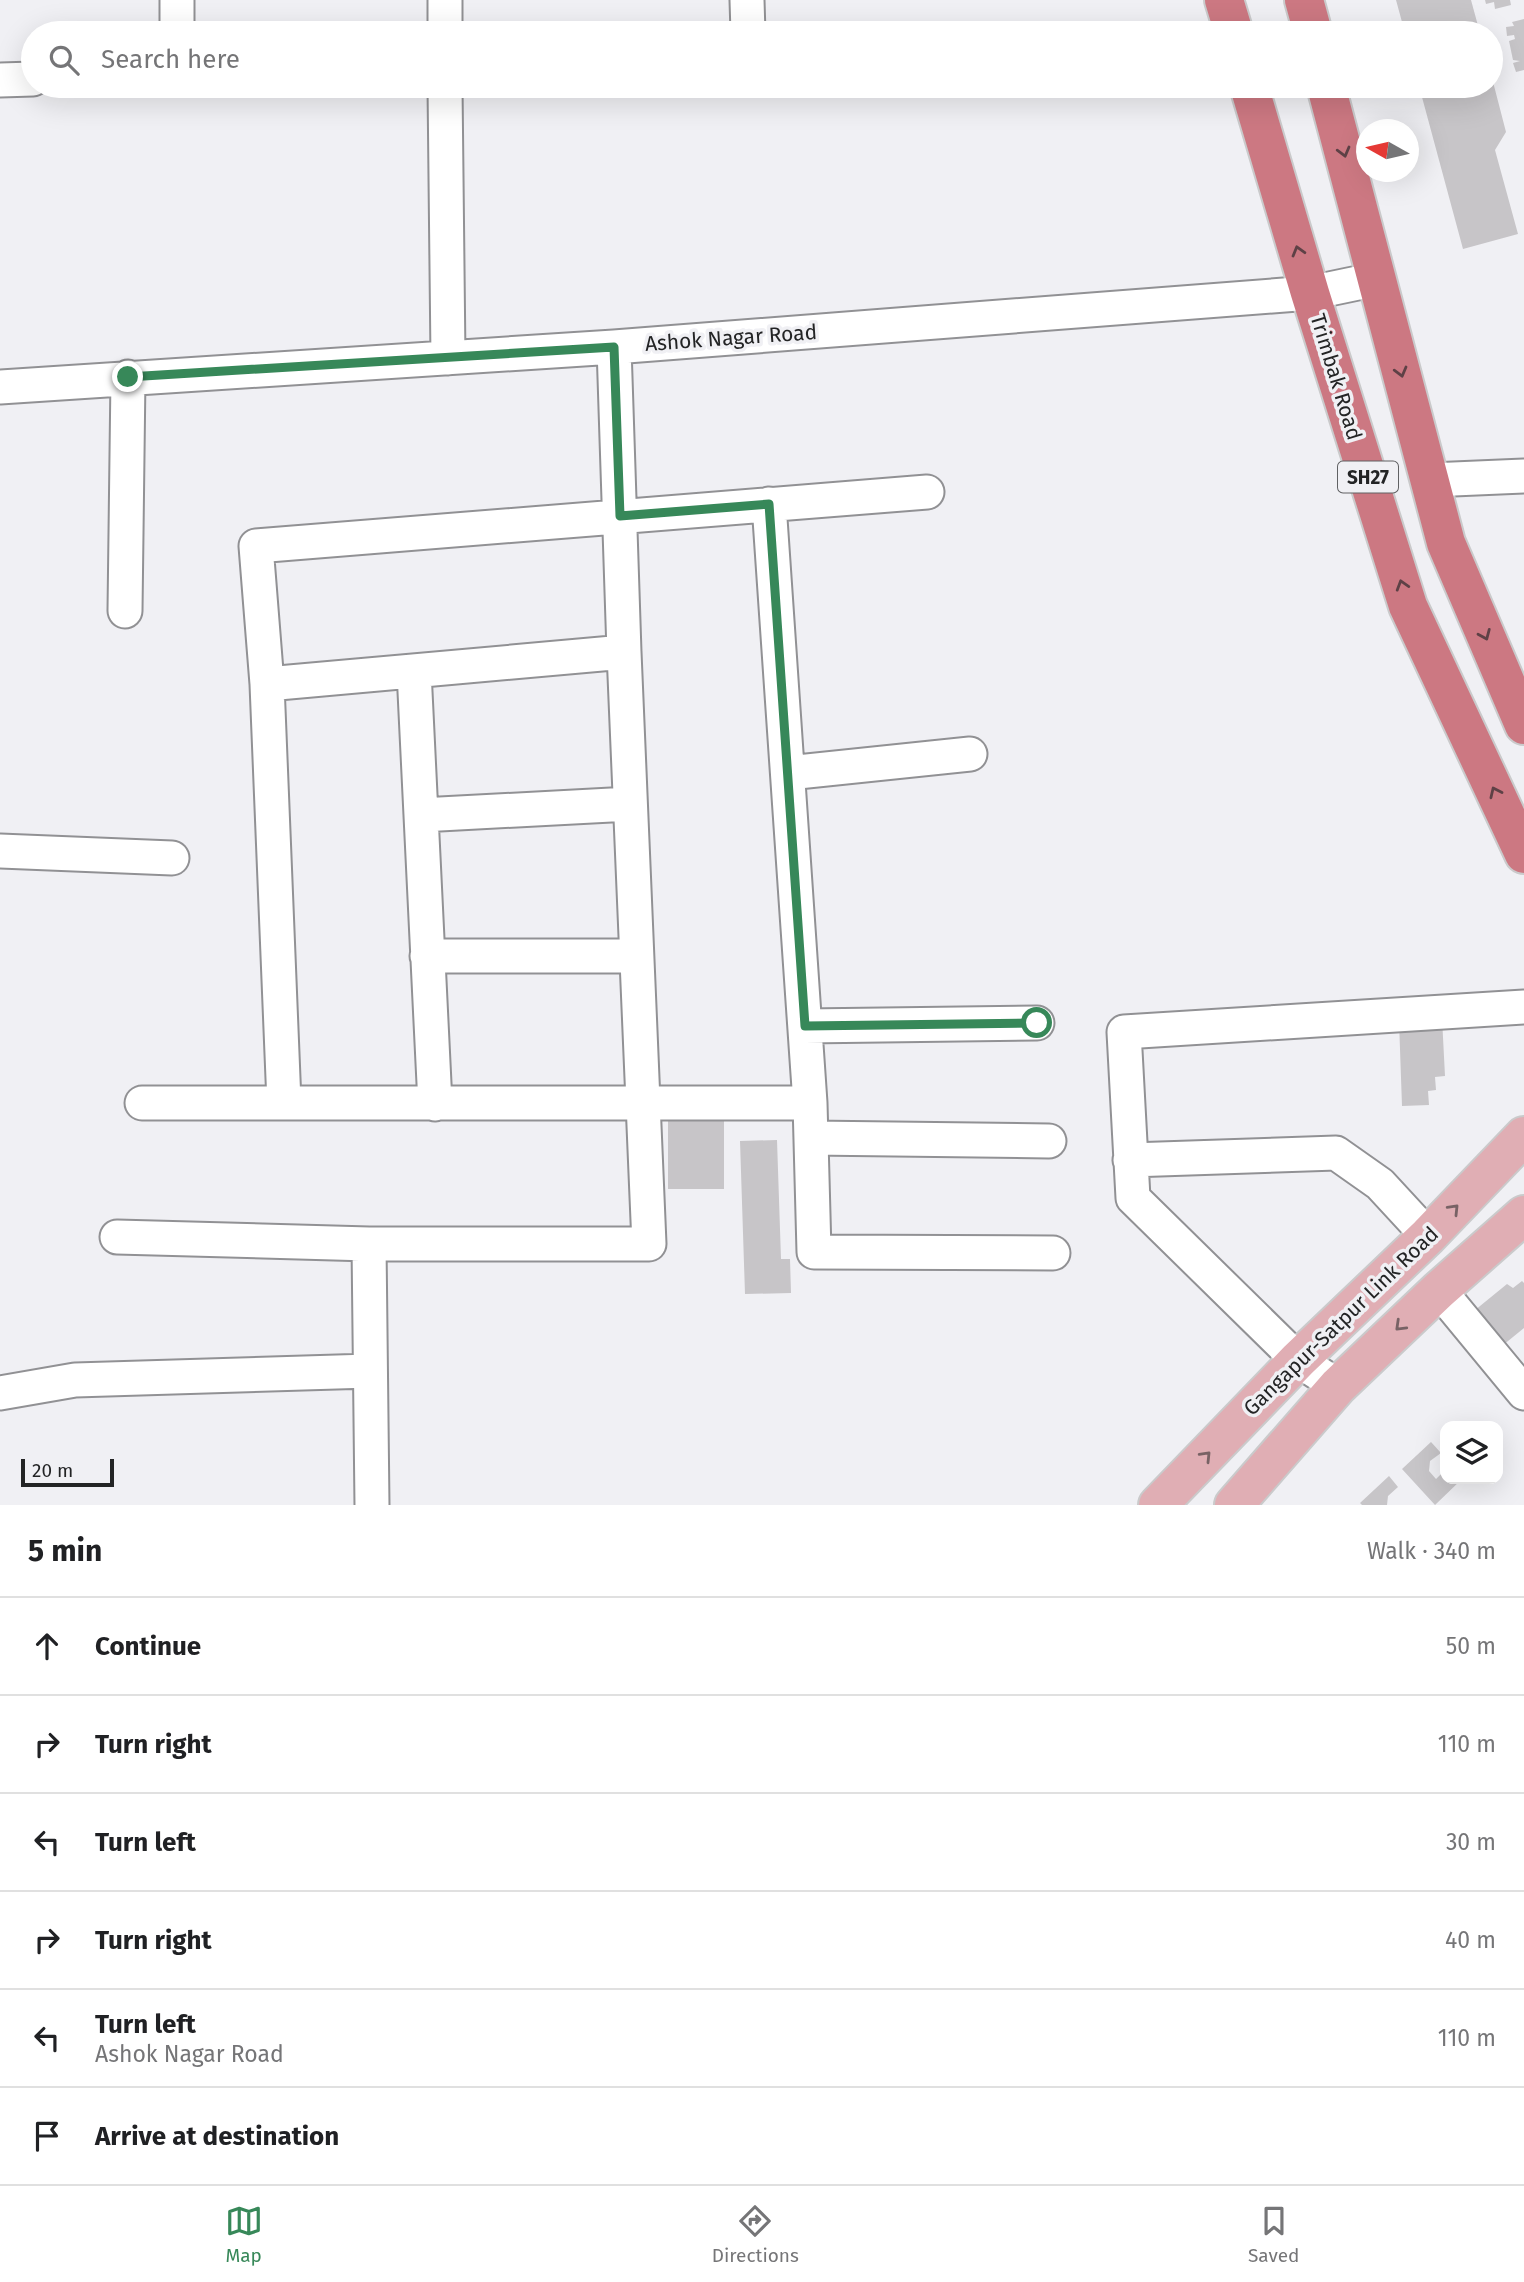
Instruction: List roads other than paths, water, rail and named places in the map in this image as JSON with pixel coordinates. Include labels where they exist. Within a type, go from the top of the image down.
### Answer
[{"type":"highway","points":[[1224,0],[1230,21]]},
{"type":"highway","points":[[1304,0],[1309,21]]},
{"type":"highway","name":"Trimbak Road","points":[[1253,98],[1310,293],[1408,606],[1524,854]]},
{"type":"highway","points":[[1329,98],[1446,542],[1524,725]]},
{"type":"main road","name":"Gangapur-Satpur Link Road","points":[[1158,1505],[1298,1360],[1429,1236],[1524,1136]]},
{"type":"main road","name":"Gangapur-Satpur Link Road","points":[[1234,1505],[1338,1386],[1438,1290],[1524,1215]]},
{"type":"street","points":[[177,0],[177,21]]},
{"type":"street","points":[[445,0],[445,21]]},
{"type":"street","points":[[747,0],[748,21]]},
{"type":"street","points":[[0,80],[21,79]]},
{"type":"street","points":[[445,98],[448,358]]},
{"type":"street","name":"Ashok Nagar Road","points":[[0,387],[614,347],[1310,293],[1377,279]]},
{"type":"street","points":[[117,1237],[369,1244],[649,1244],[614,347]]},
{"type":"street","points":[[125,611],[128,377]]},
{"type":"street","points":[[1430,481],[1524,476]]},
{"type":"street","points":[[284,1104],[267,684],[256,546],[927,492]]},
{"type":"street","points":[[769,504],[810,1104],[814,1252],[1053,1253]]},
{"type":"street","points":[[267,684],[624,652]]},
{"type":"street","points":[[414,671],[435,1104]]},
{"type":"street","points":[[788,773],[970,754]]},
{"type":"street","points":[[421,815],[630,804]]},
{"type":"street","points":[[0,851],[172,858]]},
{"type":"street","points":[[427,956],[636,956]]},
{"type":"street","points":[[1338,1386],[1298,1360],[1133,1198],[1124,1032],[1524,1007]]},
{"type":"street","points":[[805,1026],[1037,1023]]},
{"type":"street","points":[[142,1103],[810,1104]]},
{"type":"street","points":[[811,1138],[1049,1141]]},
{"type":"street","points":[[1130,1160],[1336,1153],[1380,1184],[1429,1236]]},
{"type":"street","points":[[369,1244],[372,1505]]},
{"type":"street","points":[[1438,1290],[1524,1393]]},
{"type":"street","points":[[0,1393],[75,1380],[370,1371]]}]
